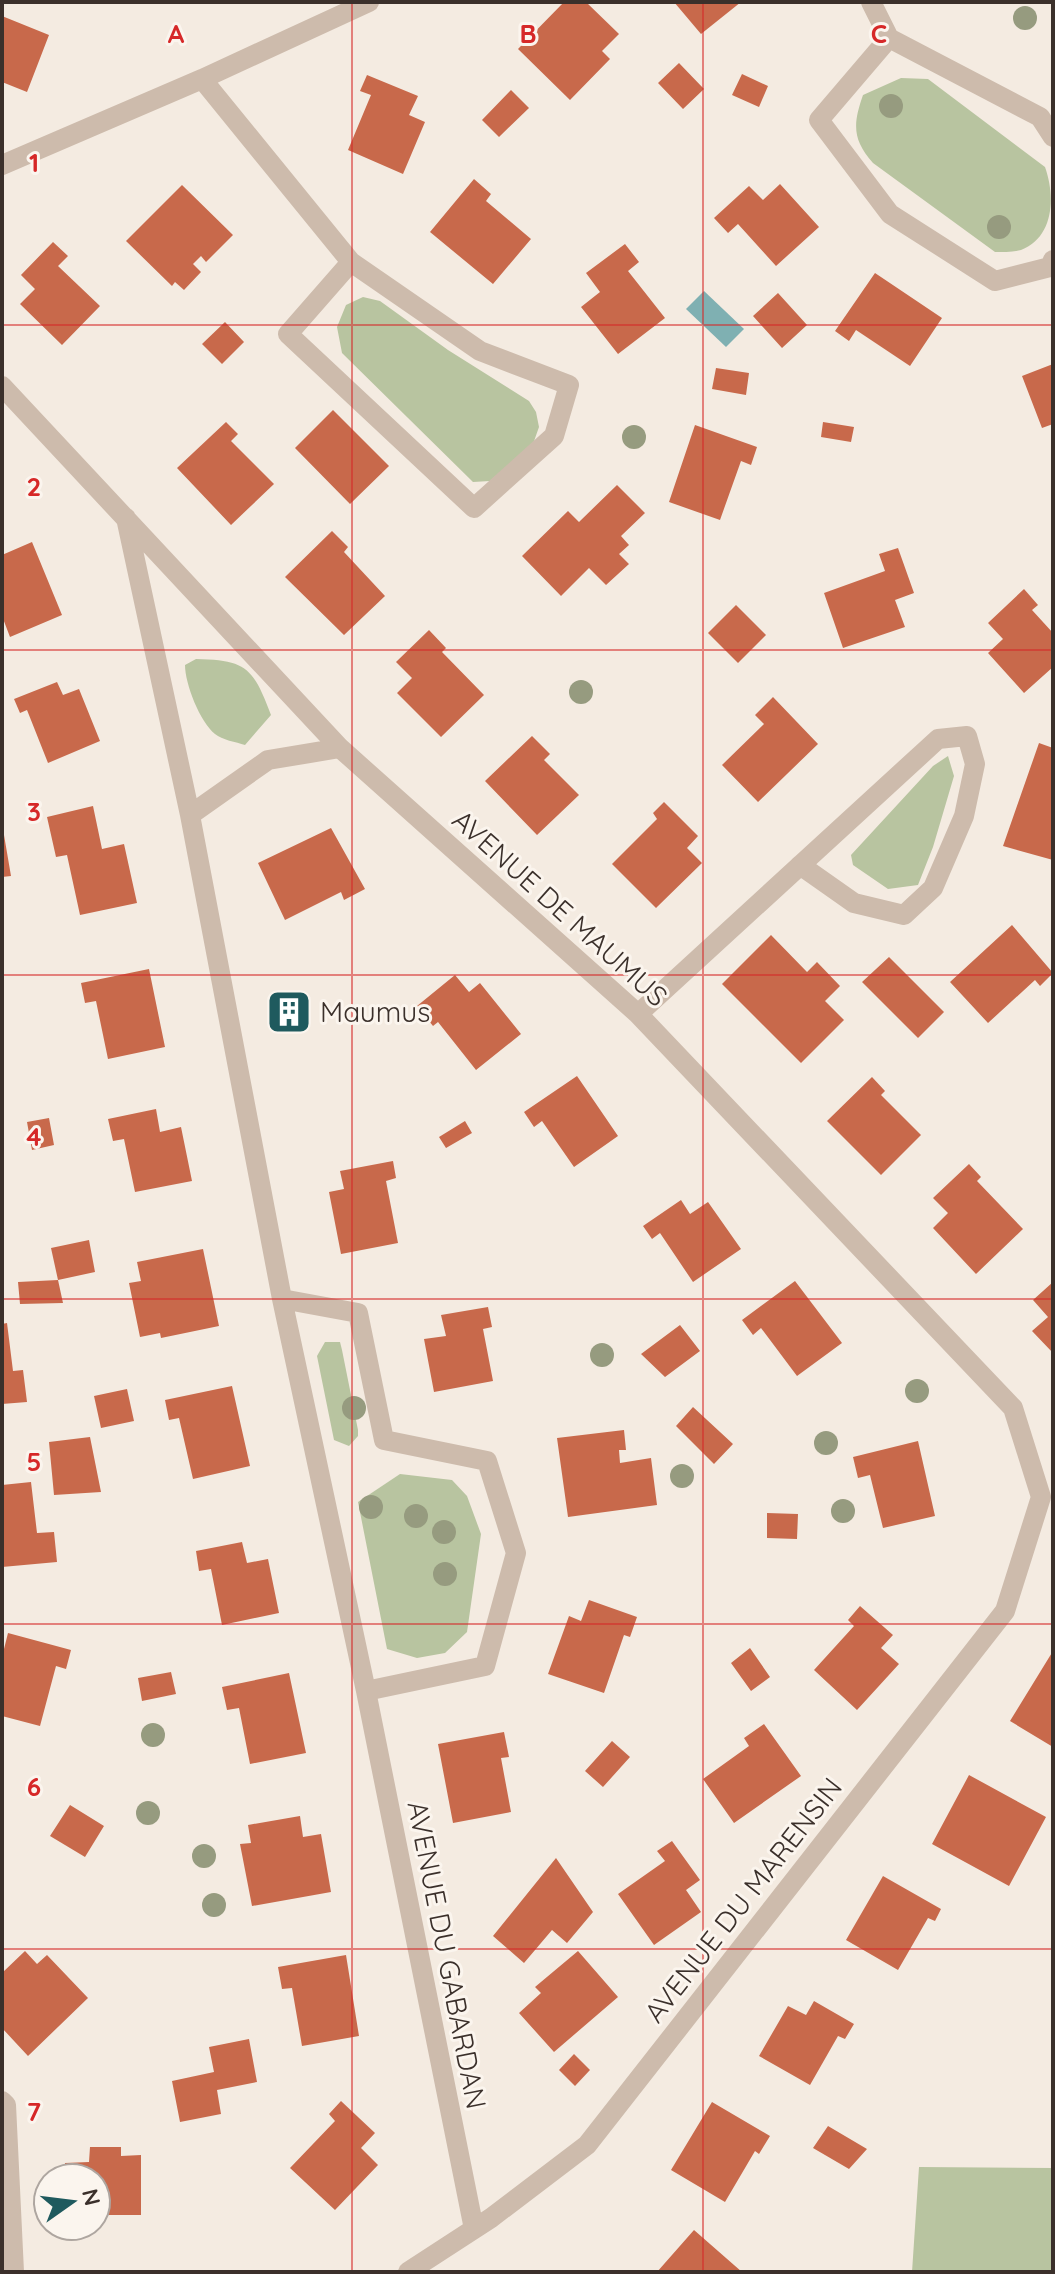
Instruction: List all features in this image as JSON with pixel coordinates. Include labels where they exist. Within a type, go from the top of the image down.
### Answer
[{"type":"street","points":[[2,165],[202,79],[369,2]]},
{"type":"street","points":[[871,2],[889,38],[1040,117],[1053,137]]},
{"type":"street","points":[[889,38],[819,120],[890,214],[995,281],[1050,267],[1053,260]]},
{"type":"street","points":[[202,79],[351,262],[480,351],[569,385],[554,436],[474,508],[288,334],[351,262]]},
{"type":"street","name":"AVENUE DE MAUMUS","points":[[2,386],[340,748],[638,1014],[1013,1408],[1047,1498]]},
{"type":"street","name":"AVENUE DU GABARDAN","points":[[126,518],[190,815],[282,1299],[366,1691],[474,2229]]},
{"type":"street","points":[[638,1014],[800,865],[938,739],[967,736],[975,764],[964,816],[933,888],[904,915],[854,903],[800,865]]},
{"type":"street","points":[[190,815],[268,760],[340,748]]},
{"type":"street","points":[[282,1299],[358,1313],[384,1440],[487,1461],[516,1553],[485,1666],[366,1691]]},
{"type":"street","name":"AVENUE DU MARENSIN","points":[[408,2272],[474,2229],[587,2145],[1005,1611],[1047,1498]]},
{"type":"street","points":[[2,2101],[6,2105],[14,2272]]},
{"type":"green space","points":[[901,78],[928,79],[1045,167],[1050,190],[1050,214],[1032,244],[1021,250],[995,252],[873,163],[861,146],[856,131],[863,95]]},
{"type":"green space","points":[[363,297],[380,301],[448,350],[529,401],[536,412],[539,427],[533,444],[490,481],[473,482],[342,353],[337,327],[346,305]]},
{"type":"green space","points":[[196,659],[237,665],[253,677],[259,687],[271,715],[245,745],[218,736],[204,721],[194,702],[186,673],[185,665]]},
{"type":"green space","points":[[948,756],[954,776],[918,885],[888,889],[853,865],[851,855],[933,766]]},
{"type":"green space","points":[[325,1342],[340,1342],[342,1350],[358,1430],[358,1436],[349,1446],[334,1440],[317,1356]]},
{"type":"green space","points":[[400,1474],[452,1480],[467,1496],[481,1534],[467,1632],[445,1653],[417,1658],[387,1649],[358,1502]]},
{"type":"green space","points":[[919,2167],[1053,2168],[1053,2272],[912,2272]]},
{"type":"water","points":[[704,291],[744,329],[726,347],[686,309]]},
{"type":"building","points":[[564,2],[586,2],[619,34],[602,51],[610,59],[570,100],[518,49]]},
{"type":"building","points":[[674,2],[741,2],[701,34]]},
{"type":"building","points":[[2,16],[49,35],[27,92],[2,82]]},
{"type":"building","points":[[679,63],[704,89],[683,109],[658,83]]},
{"type":"building","points":[[742,74],[768,86],[759,107],[732,95]]},
{"type":"building","points":[[367,75],[418,96],[409,115],[425,122],[403,174],[348,150],[371,95],[360,91]]},
{"type":"building","points":[[511,90],[529,108],[499,137],[482,120]]},
{"type":"building","points":[[474,179],[491,194],[486,201],[531,239],[493,284],[430,232]]},
{"type":"building","points":[[780,184],[819,227],[776,266],[738,224],[728,233],[714,218],[749,186],[763,200]]},
{"type":"building","points":[[182,185],[233,235],[206,262],[201,256],[193,264],[201,272],[184,290],[175,282],[172,286],[126,241]]},
{"type":"building","points":[[53,242],[68,256],[58,266],[100,306],[62,345],[20,304],[35,289],[21,275]]},
{"type":"building","points":[[625,244],[639,262],[628,271],[665,318],[618,354],[581,307],[600,292],[586,273]]},
{"type":"building","points":[[875,273],[942,318],[910,366],[856,330],[849,341],[835,331]]},
{"type":"building","points":[[778,293],[807,325],[782,348],[753,316]]},
{"type":"building","points":[[225,322],[244,342],[222,364],[202,344]]},
{"type":"building","points":[[1053,364],[1053,424],[1042,428],[1022,376]]},
{"type":"building","points":[[716,368],[749,373],[746,395],[712,389]]},
{"type":"building","points":[[333,410],[389,466],[350,504],[295,448]]},
{"type":"building","points":[[226,422],[238,434],[231,441],[274,484],[231,525],[177,468]]},
{"type":"building","points":[[823,422],[854,427],[851,442],[821,437]]},
{"type":"building","points":[[695,425],[757,447],[751,465],[741,461],[720,520],[669,502]]},
{"type":"building","points":[[617,485],[645,513],[621,536],[629,545],[619,554],[629,564],[606,585],[589,568],[561,596],[522,556],[568,511],[579,522]]},
{"type":"building","points":[[332,531],[348,547],[344,552],[385,596],[344,635],[285,577]]},
{"type":"building","points":[[32,542],[62,615],[10,637],[2,616],[2,555]]},
{"type":"building","points":[[898,548],[914,593],[895,600],[905,627],[843,648],[824,593],[885,571],[879,554]]},
{"type":"building","points":[[1024,589],[1038,605],[1032,610],[1053,633],[1053,667],[1024,693],[988,653],[1003,639],[988,623]]},
{"type":"building","points":[[736,605],[766,635],[738,663],[708,633]]},
{"type":"building","points":[[429,630],[446,648],[442,652],[484,695],[441,737],[397,693],[412,678],[396,662]]},
{"type":"building","points":[[57,682],[63,695],[79,689],[100,741],[48,763],[27,710],[20,713],[14,699]]},
{"type":"building","points":[[773,697],[818,744],[758,802],[722,765],[764,724],[755,715]]},
{"type":"building","points":[[532,736],[550,754],[544,760],[579,795],[537,835],[485,781]]},
{"type":"building","points":[[1039,743],[1053,748],[1053,860],[1003,846]]},
{"type":"building","points":[[664,802],[698,836],[687,848],[702,863],[656,908],[612,864],[657,819],[653,813]]},
{"type":"building","points":[[93,806],[102,849],[124,844],[137,903],[80,915],[67,855],[56,857],[47,817]]},
{"type":"building","points":[[331,828],[365,889],[344,900],[341,892],[285,920],[258,863]]},
{"type":"building","points":[[2,836],[11,876],[2,877]]},
{"type":"building","points":[[1012,925],[1053,973],[1040,986],[1035,980],[988,1023],[950,982]]},
{"type":"building","points":[[771,935],[807,972],[817,962],[840,986],[825,1001],[844,1020],[801,1063],[722,984]]},
{"type":"building","points":[[889,957],[944,1012],[918,1038],[862,982]]},
{"type":"building","points":[[149,969],[165,1047],[108,1059],[96,1001],[85,1003],[81,983]]},
{"type":"building","points":[[455,975],[469,992],[480,983],[521,1034],[476,1070],[438,1022],[433,1026],[417,1006]]},
{"type":"building","name":"Maumus","points":[[298,999],[302,1020],[281,1025],[276,1004]]},
{"type":"building","points":[[577,1076],[618,1136],[574,1167],[542,1121],[534,1127],[524,1112]]},
{"type":"building","points":[[872,1077],[885,1091],[881,1095],[921,1135],[881,1175],[827,1121]]},
{"type":"building","points":[[156,1109],[160,1132],[181,1127],[192,1181],[135,1192],[124,1139],[113,1141],[108,1119]]},
{"type":"building","points":[[49,1118],[54,1145],[32,1150],[27,1122]]},
{"type":"building","points":[[465,1121],[472,1133],[446,1148],[439,1137]]},
{"type":"building","points":[[393,1161],[396,1178],[386,1181],[398,1243],[341,1254],[329,1192],[344,1189],[340,1171]]},
{"type":"building","points":[[969,1164],[981,1177],[977,1181],[1023,1229],[976,1274],[933,1228],[948,1213],[933,1198]]},
{"type":"building","points":[[681,1200],[690,1214],[708,1202],[741,1249],[693,1282],[660,1233],[652,1239],[643,1226]]},
{"type":"building","points":[[89,1240],[95,1272],[58,1280],[51,1248]]},
{"type":"building","points":[[203,1249],[219,1326],[161,1338],[160,1333],[140,1337],[129,1283],[141,1281],[137,1262]]},
{"type":"building","points":[[58,1280],[63,1303],[20,1304],[18,1282]]},
{"type":"building","points":[[795,1281],[842,1343],[797,1376],[761,1328],[753,1335],[742,1320]]},
{"type":"building","points":[[1053,1282],[1053,1353],[1032,1331],[1048,1317],[1033,1300]]},
{"type":"building","points":[[488,1307],[492,1327],[483,1329],[493,1381],[434,1392],[424,1339],[446,1336],[441,1315]]},
{"type":"building","points":[[7,1323],[13,1371],[23,1370],[27,1402],[2,1404],[2,1324]]},
{"type":"building","points":[[680,1325],[700,1351],[665,1377],[641,1354]]},
{"type":"building","points":[[232,1386],[250,1466],[193,1479],[179,1418],[169,1420],[165,1400]]},
{"type":"building","points":[[127,1389],[134,1421],[101,1428],[94,1396]]},
{"type":"building","points":[[693,1407],[733,1444],[714,1464],[676,1426]]},
{"type":"building","points":[[624,1430],[626,1450],[619,1450],[620,1463],[651,1458],[657,1505],[568,1517],[557,1438]]},
{"type":"building","points":[[90,1437],[101,1492],[54,1495],[49,1442]]},
{"type":"building","points":[[918,1441],[935,1516],[883,1528],[870,1475],[858,1478],[853,1457]]},
{"type":"building","points":[[31,1482],[37,1533],[54,1532],[57,1562],[2,1567],[2,1485]]},
{"type":"building","points":[[767,1513],[798,1514],[797,1539],[767,1538]]},
{"type":"building","points":[[242,1542],[247,1563],[268,1559],[279,1613],[222,1625],[211,1569],[199,1571],[196,1551]]},
{"type":"building","points":[[589,1600],[637,1617],[630,1637],[624,1635],[604,1693],[548,1674],[569,1616],[581,1621]]},
{"type":"building","points":[[860,1606],[893,1635],[881,1648],[899,1664],[857,1710],[814,1670],[854,1626],[848,1620]]},
{"type":"building","points":[[8,1633],[71,1650],[66,1669],[56,1666],[40,1726],[2,1716],[2,1657]]},
{"type":"building","points":[[750,1648],[770,1677],[751,1691],[731,1663]]},
{"type":"building","points":[[1053,1651],[1053,1747],[1010,1721]]},
{"type":"building","points":[[171,1672],[176,1694],[142,1701],[138,1678]]},
{"type":"building","points":[[289,1673],[306,1753],[250,1764],[239,1708],[227,1710],[222,1687]]},
{"type":"building","points":[[764,1724],[801,1776],[734,1823],[703,1779],[749,1746],[744,1738]]},
{"type":"building","points":[[504,1732],[509,1757],[501,1758],[511,1812],[453,1823],[438,1744]]},
{"type":"building","points":[[612,1741],[630,1757],[603,1787],[585,1771]]},
{"type":"building","points":[[969,1775],[1046,1817],[1009,1886],[932,1844]]},
{"type":"building","points":[[70,1805],[104,1826],[85,1857],[50,1836]]},
{"type":"building","points":[[300,1816],[303,1837],[321,1834],[331,1892],[252,1906],[240,1844],[251,1843],[248,1825]]},
{"type":"building","points":[[672,1841],[700,1880],[686,1890],[701,1912],[654,1945],[618,1894],[665,1861],[657,1851]]},
{"type":"building","points":[[556,1858],[593,1912],[567,1943],[552,1930],[524,1963],[493,1936]]},
{"type":"building","points":[[883,1876],[941,1909],[935,1921],[928,1918],[898,1970],[846,1940]]},
{"type":"building","points":[[25,1951],[37,1964],[47,1955],[88,1998],[28,2056],[2,2028],[2,1973]]},
{"type":"building","points":[[578,1951],[618,1997],[554,2052],[519,2013],[541,1993],[535,1987]]},
{"type":"building","points":[[346,1955],[359,2036],[302,2046],[292,1988],[282,1989],[278,1967]]},
{"type":"building","points":[[814,2001],[854,2024],[845,2039],[838,2036],[810,2085],[759,2056],[788,2006],[806,2015]]},
{"type":"building","points":[[249,2039],[257,2082],[217,2090],[221,2114],[180,2122],[172,2081],[214,2072],[209,2047]]},
{"type":"building","points":[[574,2054],[590,2070],[575,2086],[559,2070]]},
{"type":"building","points":[[341,2101],[375,2133],[361,2148],[378,2165],[335,2210],[290,2168],[335,2121],[329,2114]]},
{"type":"building","points":[[712,2102],[770,2136],[759,2154],[755,2151],[725,2202],[671,2170]]},
{"type":"building","points":[[828,2126],[867,2149],[849,2169],[813,2148]]},
{"type":"building","points":[[90,2147],[121,2147],[121,2156],[141,2155],[141,2215],[112,2215],[112,2162],[89,2162]]},
{"type":"building","points":[[694,2230],[742,2272],[657,2272]]},
{"type":"place","name":"Maumus","points":[[289,1012]]}]
